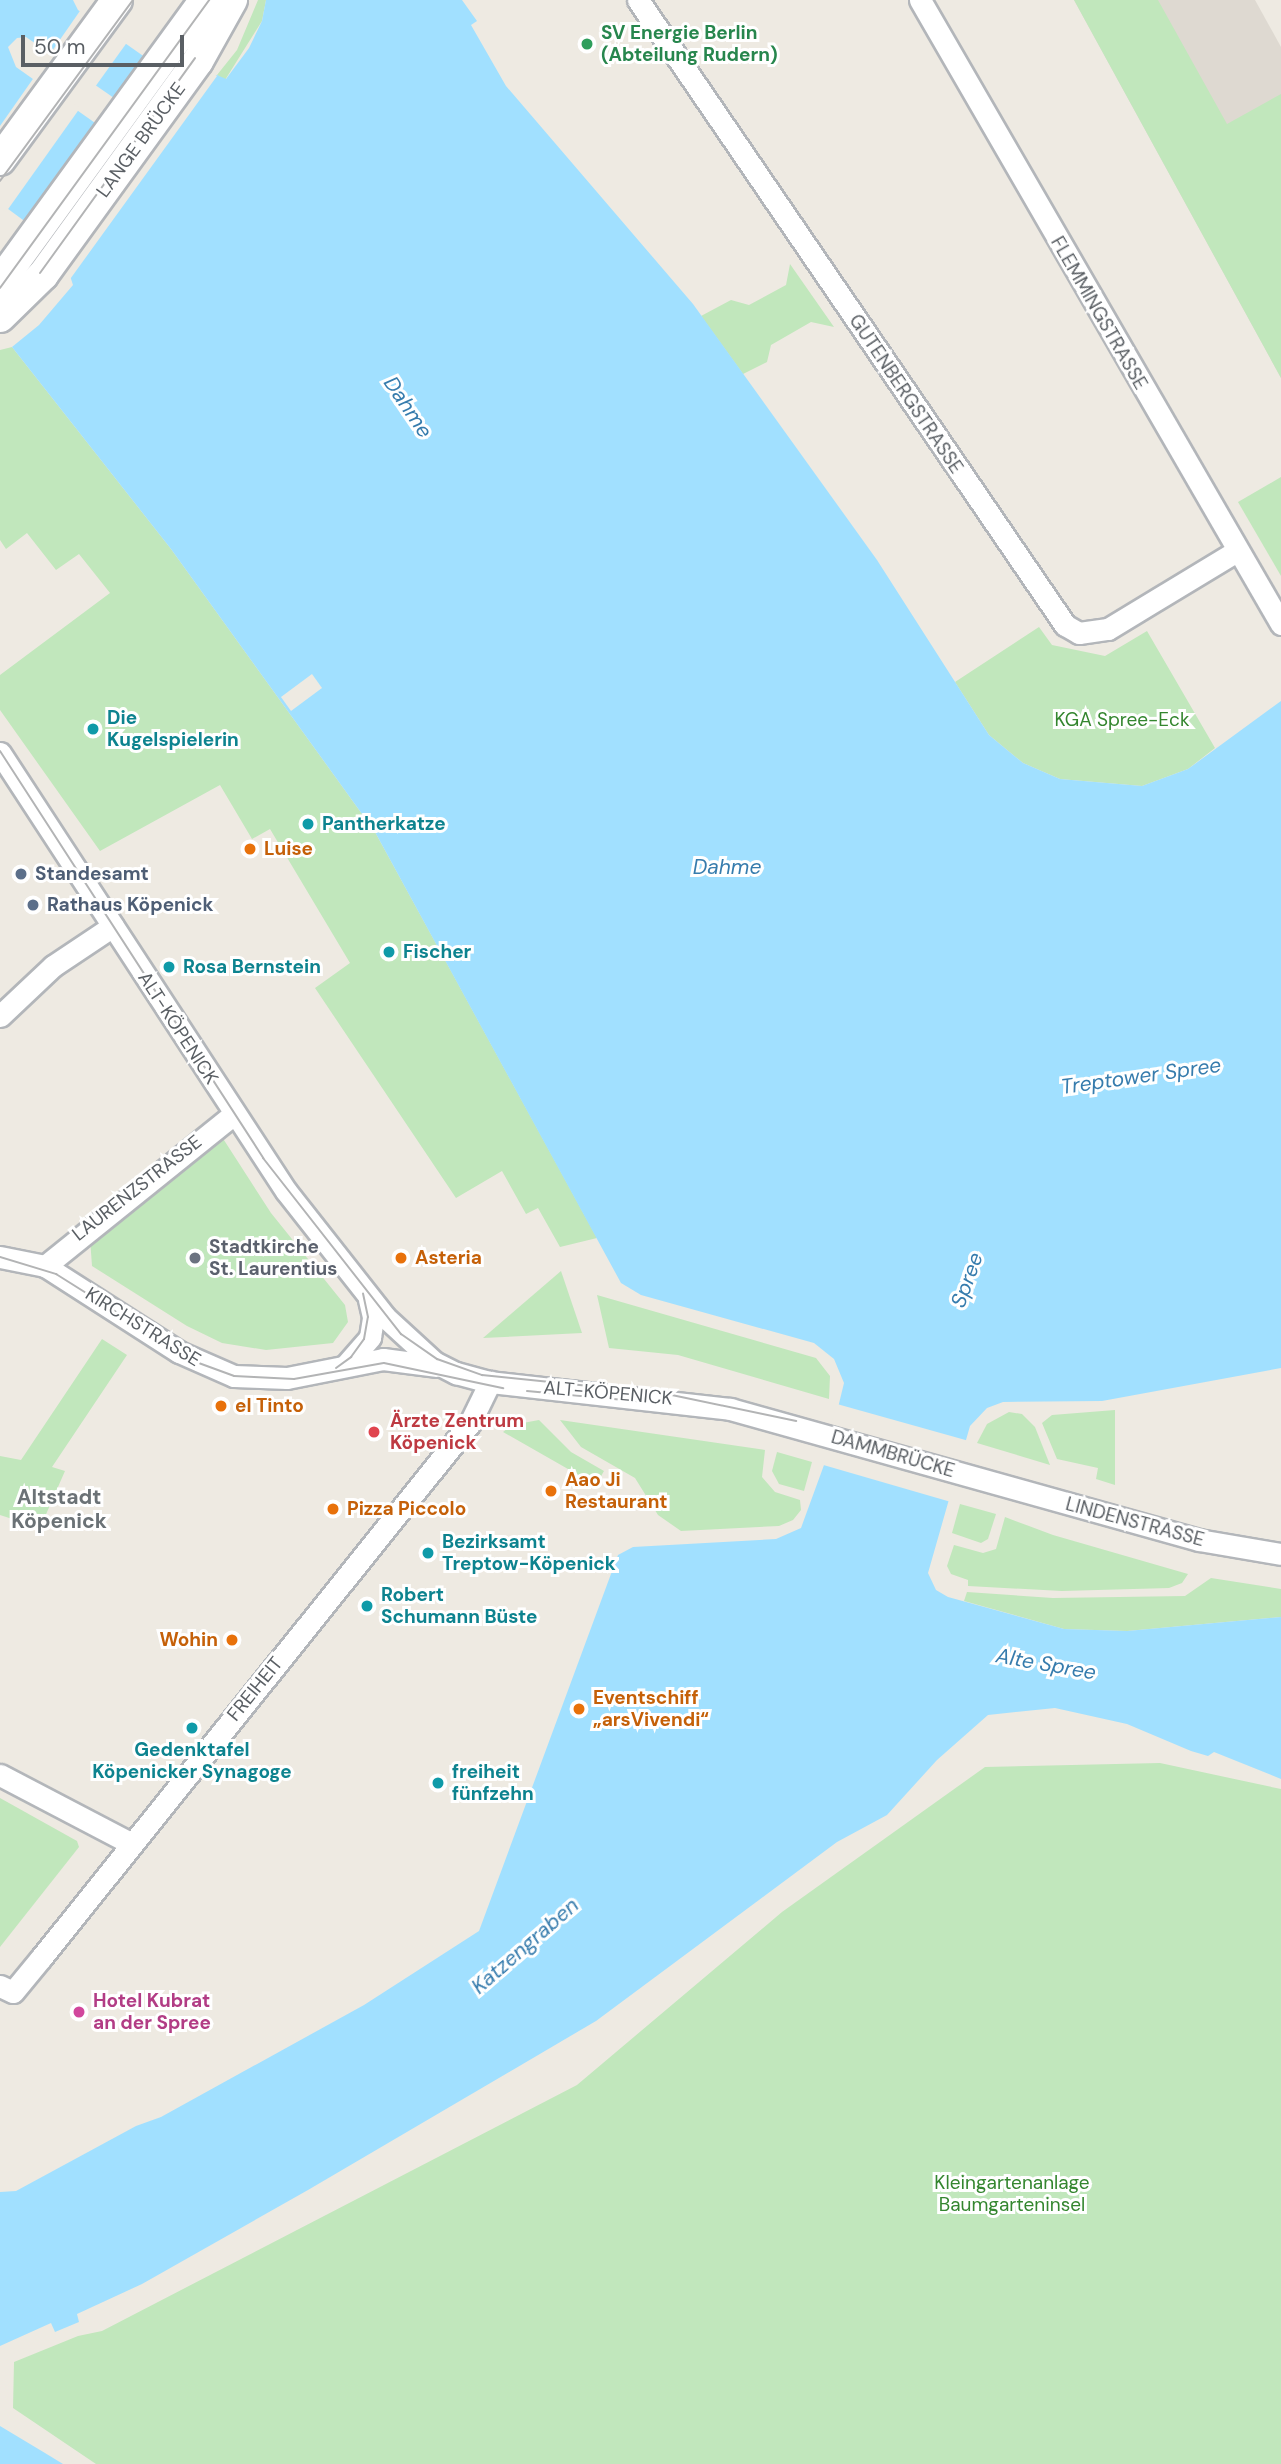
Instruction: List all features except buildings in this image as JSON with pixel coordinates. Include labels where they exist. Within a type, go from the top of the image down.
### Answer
[{"type":"main road","points":[[0,160],[117,0]]},
{"type":"main road","name":"LANGE BRÜCKE","points":[[0,282],[205,0]]},
{"type":"main road","name":"LANGE BRÜCKE","points":[[0,317],[43,275],[198,61],[232,0]]},
{"type":"street","name":"GUTENBERGSTRASSE","points":[[638,0],[1065,625],[1079,633],[1108,629],[1237,551]]},
{"type":"street","name":"FLEMMINGSTRASSE","points":[[920,0],[1281,624]]},
{"type":"street","name":"ALT-KÖPENICK","points":[[0,753],[233,1115],[367,1294],[410,1343],[456,1373],[490,1382],[692,1401],[794,1427]]},
{"type":"street","points":[[0,1016],[53,966],[113,926]]},
{"type":"street","name":"LAURENZSTRASSE","points":[[45,1266],[61,1248],[233,1115]]},
{"type":"street","name":"KIRCHSTRASSE","points":[[0,1256],[45,1266],[178,1352],[223,1373],[276,1379],[345,1366],[402,1360],[456,1373]]},
{"type":"street","name":"ALT-KÖPENICK","points":[[345,1366],[370,1337],[373,1317],[367,1294]]},
{"type":"street","name":"FREIHEIT","points":[[7,1989],[132,1844],[470,1423],[490,1382]]},
{"type":"street","name":"DAMMBRÜCKE","points":[[794,1427],[991,1482]]},
{"type":"street","name":"LINDENSTRASSE","points":[[991,1482],[1199,1540],[1281,1554]]},
{"type":"street","points":[[0,1775],[132,1844]]},
{"type":"shaded area","points":[[1074,0],[1255,0],[1281,47],[1281,378]]},
{"type":"green space","points":[[258,0],[266,0],[262,21],[225,80],[217,75],[237,50]]},
{"type":"green space","points":[[1074,0],[1158,0],[1227,124],[1281,94],[1281,378]]},
{"type":"green space","points":[[790,264],[834,327],[811,322],[771,345],[767,362],[743,374],[701,316],[731,300],[749,305],[786,285]]},
{"type":"green space","points":[[12,347],[171,549],[375,832],[597,1238],[560,1247],[538,1208],[526,1214],[502,1171],[456,1198],[315,988],[350,963],[270,829],[252,839],[220,785],[100,851],[0,710],[0,675],[110,593],[79,554],[56,570],[27,533],[6,549],[0,540],[0,350]]},
{"type":"green space","points":[[1281,477],[1281,576],[1238,502]]},
{"type":"green space","name":"KGA Spree-Eck","points":[[1039,627],[1052,645],[1105,656],[1147,631],[1215,748],[1188,769],[1142,786],[1060,779],[1023,763],[989,735],[955,682]]},
{"type":"green space","points":[[222,1137],[271,1213],[345,1305],[348,1322],[333,1343],[266,1350],[222,1343],[187,1326],[92,1266],[90,1238]]},
{"type":"green space","points":[[561,1271],[582,1333],[483,1338]]},
{"type":"green space","points":[[597,1295],[816,1358],[830,1376],[829,1399],[678,1355],[609,1348]]},
{"type":"green space","points":[[102,1339],[127,1355],[52,1467],[65,1471],[40,1528],[0,1515],[0,1456],[21,1460]]},
{"type":"green space","points":[[1115,1410],[1115,1485],[1096,1479],[1098,1468],[1057,1459],[1042,1423],[1052,1415]]},
{"type":"green space","points":[[1009,1412],[1022,1414],[1035,1427],[1050,1465],[977,1443],[987,1424]]},
{"type":"green space","points":[[539,1420],[571,1452],[604,1471],[596,1485],[503,1432],[512,1425]]},
{"type":"green space","points":[[560,1420],[765,1450],[762,1477],[775,1492],[800,1500],[801,1510],[793,1520],[779,1526],[681,1531],[658,1515],[635,1478],[581,1447]]},
{"type":"green space","points":[[777,1452],[812,1462],[804,1491],[779,1484],[772,1471]]},
{"type":"green space","points":[[960,1504],[996,1514],[988,1539],[981,1543],[952,1533]]},
{"type":"green space","points":[[1005,1517],[1053,1535],[1188,1574],[1182,1583],[1169,1588],[1062,1591],[968,1586],[968,1580],[951,1574],[947,1566],[954,1545],[983,1553],[996,1549]]},
{"type":"green space","points":[[1211,1578],[1281,1589],[1281,1617],[1127,1631],[1064,1629],[964,1601],[967,1592],[1053,1598],[1185,1596]]},
{"type":"green space","name":"Kleingartenanlage Baumgarteninsel","points":[[1160,1763],[1281,1789],[1281,2464],[96,2464],[13,2408],[14,2362],[78,2336],[102,2331],[577,2085],[782,1912],[985,1767]]},
{"type":"green space","points":[[0,1798],[77,1841],[79,1847],[0,1947]]},
{"type":"water","name":"Dahme","points":[[0,0],[73,0],[78,10],[183,84],[217,75],[226,79],[249,48],[262,21],[266,0],[462,0],[477,21],[471,25],[506,86],[693,304],[877,560],[989,735],[1023,763],[1060,779],[1142,786],[1188,769],[1281,701],[1281,1368],[1102,1401],[1003,1402],[987,1408],[970,1426],[928,1573],[936,1590],[948,1597],[1064,1629],[1127,1631],[1281,1617],[1281,1779],[1214,1752],[1208,1756],[1191,1751],[1127,1724],[1055,1708],[988,1715],[937,1760],[887,1815],[837,1842],[596,2021],[142,2284],[77,2314],[79,2322],[55,2332],[51,2323],[0,2346],[0,2192],[16,2191],[136,2126],[161,2117],[364,2005],[479,1931],[618,1555],[633,1547],[776,1539],[801,1528],[824,1465],[844,1383],[834,1359],[814,1343],[641,1295],[621,1283],[375,832],[171,549],[12,347],[39,325],[73,285],[61,248],[0,203]],"holes":[[[26,37],[163,132],[166,143],[156,158],[146,159],[16,67],[8,47],[17,38]]]},
{"type":"water","points":[[0,2426],[45,2453],[63,2464],[0,2464]]},
{"type":"pier","points":[[82,8],[128,41],[95,87],[50,54]]},
{"type":"pier","points":[[213,73],[217,76],[68,282],[59,250],[147,155],[154,155],[163,142],[160,134],[183,80]]},
{"type":"pier","points":[[35,76],[80,108],[6,212],[0,207],[0,126]]},
{"type":"pier","points":[[312,674],[322,688],[291,711],[281,697]]},
{"type":"pier","points":[[837,1404],[969,1441],[951,1502],[820,1464]]},
{"type":"tram line","points":[[0,181],[133,0]]},
{"type":"tram line","points":[[0,288],[209,0]]},
{"type":"tram line","points":[[40,273],[195,58]]},
{"type":"tram line","points":[[0,751],[263,1158],[401,1334],[437,1359],[482,1375],[667,1394],[796,1421]]},
{"type":"tram line","points":[[0,1257],[56,1274],[196,1362],[234,1376],[294,1379],[384,1363],[503,1388]]},
{"type":"tram line","points":[[336,1368],[351,1357],[364,1339],[368,1317],[363,1294]]},
{"type":"tram line","points":[[527,1391],[667,1404]]},
{"type":"place","name":"SV Energie Berlin (Abteilung Rudern)","points":[[587,44]]},
{"type":"place","name":"Die Kugelspielerin","points":[[93,729]]},
{"type":"place","name":"Pantherkatze","points":[[308,824]]},
{"type":"place","name":"Luise","points":[[250,849]]},
{"type":"place","name":"Standesamt","points":[[21,874]]},
{"type":"place","name":"Rathaus Köpenick","points":[[33,905]]},
{"type":"place","name":"Fischer","points":[[389,952]]},
{"type":"place","name":"Rosa Bernstein","points":[[169,967]]},
{"type":"place","name":"Stadtkirche St. Laurentius","points":[[195,1258]]},
{"type":"place","name":"Asteria","points":[[401,1258]]},
{"type":"place","name":"el Tinto","points":[[221,1406]]},
{"type":"place","name":"Ärzte Zentrum Köpenick","points":[[374,1432]]},
{"type":"place","name":"Aao Ji Restaurant","points":[[551,1491]]},
{"type":"place","name":"Pizza Piccolo","points":[[333,1509]]},
{"type":"place","name":"Bezirksamt Treptow-Köpenick","points":[[428,1553]]},
{"type":"place","name":"Robert Schumann Büste","points":[[367,1606]]},
{"type":"place","name":"Wohin","points":[[232,1640]]},
{"type":"place","name":"Eventschiff „arsVivendi“","points":[[579,1709]]},
{"type":"place","name":"Gedenktafel Köpenicker Synagoge","points":[[192,1728]]},
{"type":"place","name":"freiheit fünfzehn","points":[[438,1783]]},
{"type":"place","name":"Hotel Kubrat an der Spree","points":[[79,2012]]},
{"type":"district","name":"Altstadt Köpenick","points":[[59,1509]]},
{"type":"water label","name":"Treptower Spree","points":[[1141,1076]]},
{"type":"water label","name":"Spree","points":[[967,1280]]},
{"type":"water label","name":"Alte Spree","points":[[1046,1664]]},
{"type":"water label","name":"Katzengraben","points":[[525,1946]]}]
